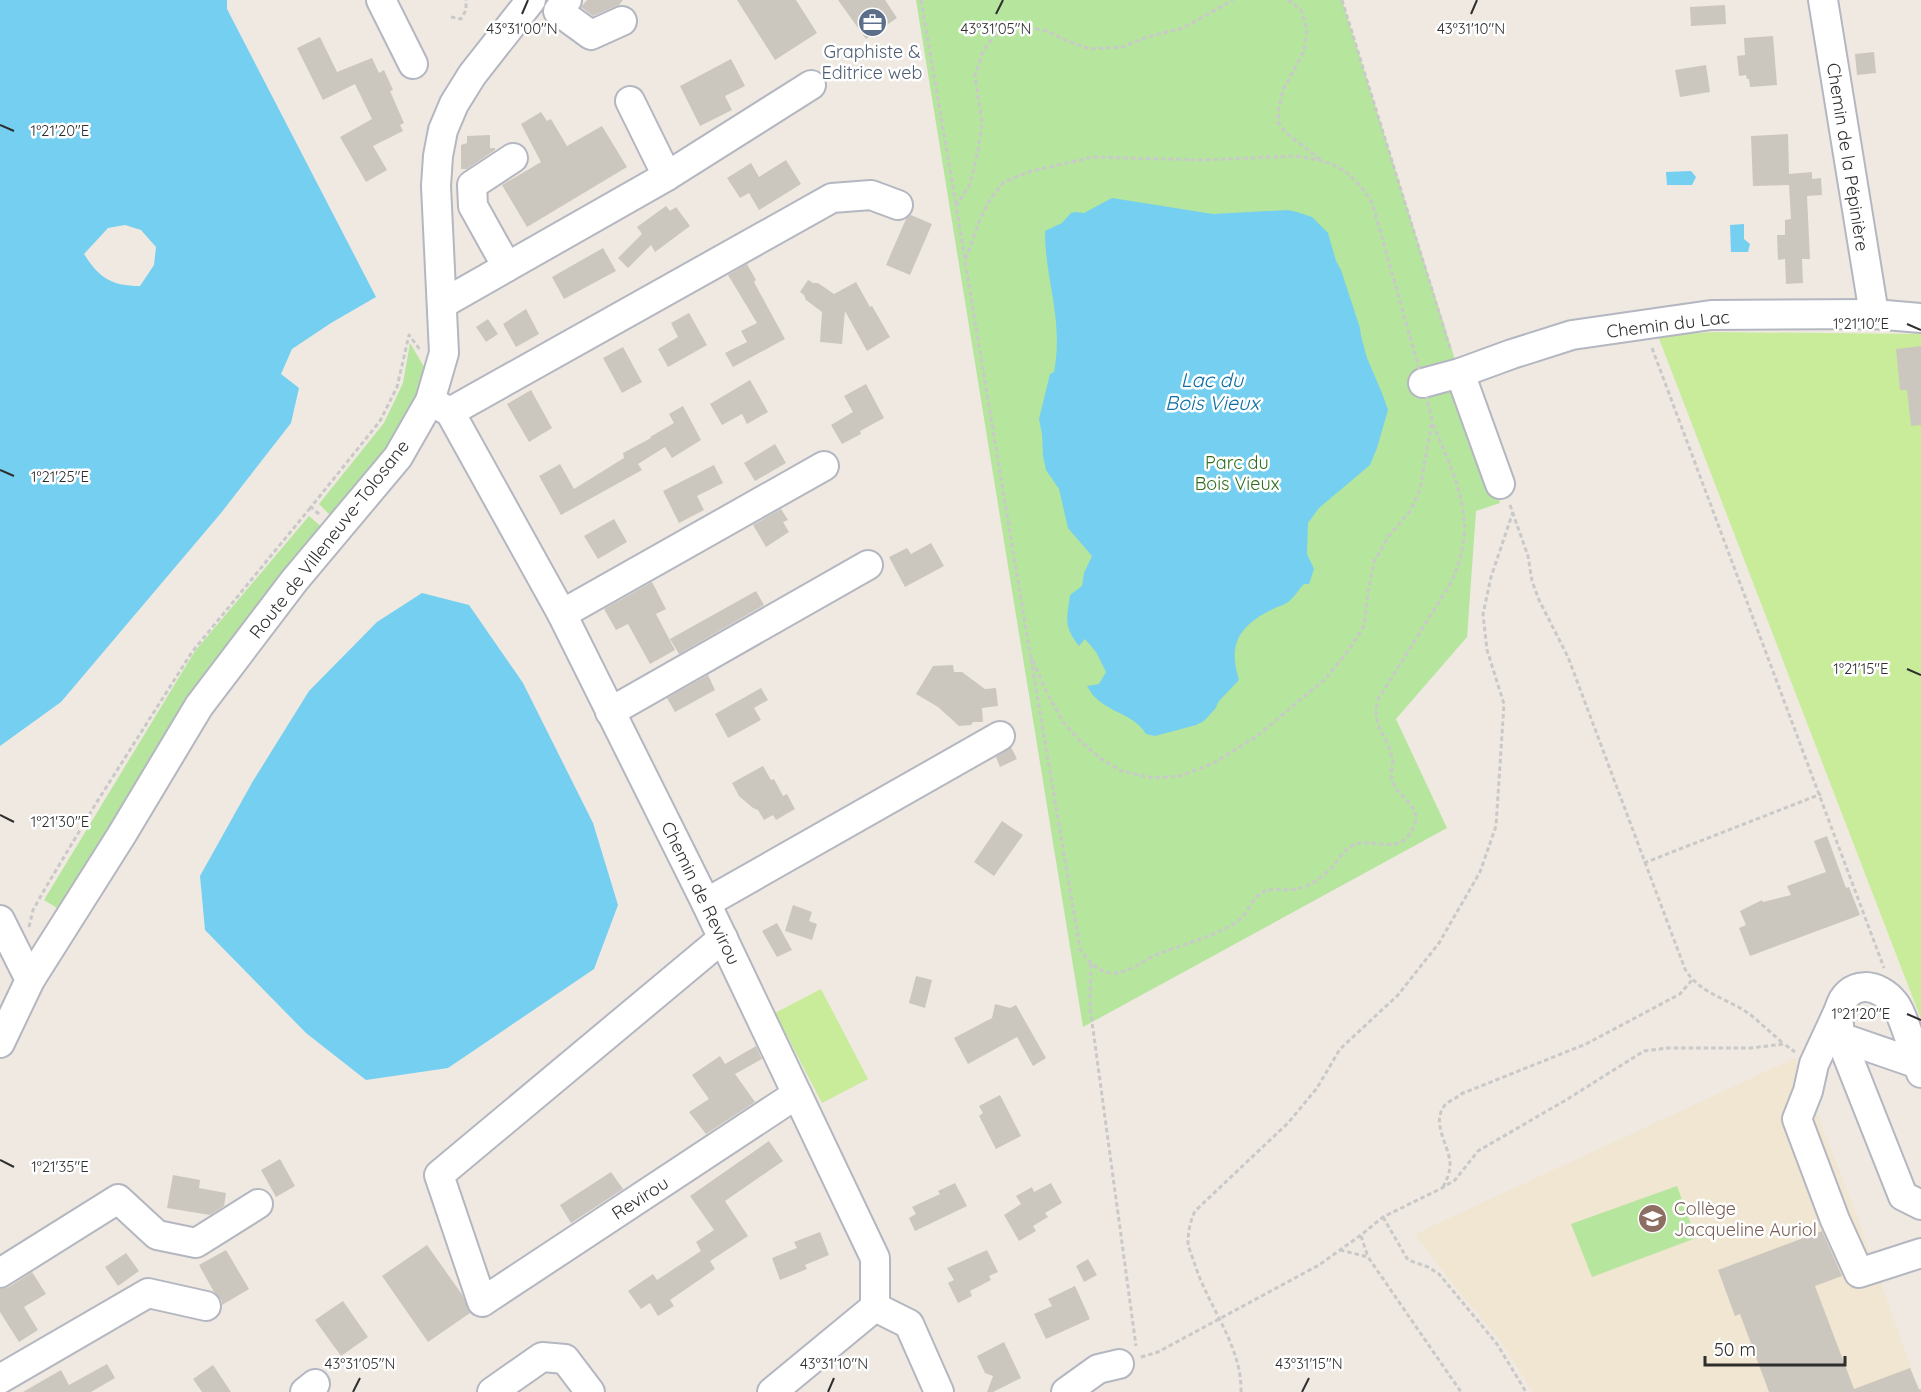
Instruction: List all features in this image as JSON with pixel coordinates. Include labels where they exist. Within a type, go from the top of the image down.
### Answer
[{"type":"street","points":[[381,0],[413,64]]},
{"type":"street","name":"Route de Villeneuve-Tolosane","points":[[0,1043],[25,970],[121,836],[199,706],[294,581],[439,406],[438,374],[444,353],[436,186],[443,130],[454,104],[472,75],[531,0]]},
{"type":"street","points":[[567,0],[558,10],[591,35],[622,21]]},
{"type":"street","name":"Chemin de la Pépinière","points":[[1823,0],[1874,314]]},
{"type":"street","points":[[442,304],[667,176],[811,85]]},
{"type":"street","points":[[630,101],[667,176]]},
{"type":"street","points":[[507,267],[473,207],[472,185],[513,158]]},
{"type":"street","points":[[439,406],[832,198],[871,195],[898,205]]},
{"type":"street","points":[[439,406],[735,232]]},
{"type":"street","name":"Chemin du Lac","points":[[1423,383],[1572,336],[1711,315],[1874,314],[1921,318]]},
{"type":"street","points":[[1460,373],[1500,484]]},
{"type":"street","name":"Chemin de Revirou","points":[[439,406],[562,614],[723,938],[875,1258],[875,1308]]},
{"type":"street","points":[[562,614],[824,466]]},
{"type":"street","points":[[610,712],[868,565]]},
{"type":"street","points":[[706,903],[1000,736]]},
{"type":"street","points":[[0,920],[25,970]]},
{"type":"street","name":"Revirou","points":[[723,938],[438,1175],[482,1302],[798,1094]]},
{"type":"street","points":[[1919,1069],[1897,1006],[1885,992],[1874,987],[1858,987],[1847,995],[1839,1024],[1814,1064],[1808,1091],[1797,1119],[1835,1220],[1859,1273],[1921,1252]]},
{"type":"street","points":[[1839,1024],[1919,1069]]},
{"type":"street","points":[[1839,1024],[1903,1196],[1921,1205]]},
{"type":"street","points":[[0,1273],[118,1199],[157,1235],[196,1243],[258,1204]]},
{"type":"street","points":[[0,1379],[148,1293],[206,1306]]},
{"type":"street","points":[[772,1392],[875,1308],[909,1324],[939,1392]]},
{"type":"street","points":[[492,1392],[542,1357],[566,1359],[590,1392]]},
{"type":"street","points":[[1066,1392],[1098,1370],[1119,1364]]},
{"type":"path","points":[[451,17],[461,19],[466,10],[466,0]]},
{"type":"path","points":[[921,0],[1080,950],[1090,964],[1104,972],[1116,973],[1131,969],[1155,956],[1237,921],[1259,894],[1272,890],[1297,889],[1316,880],[1354,844],[1387,846],[1406,837],[1416,818],[1412,806],[1395,787],[1392,780],[1392,756],[1377,726],[1375,713],[1377,701],[1452,581],[1463,549],[1464,515],[1460,497],[1432,420],[1372,202],[1360,184],[1344,169],[1322,160],[1296,156],[1200,160],[1093,157],[1028,172],[1004,182],[990,199],[965,261]]},
{"type":"path","points":[[956,206],[970,184],[978,151],[982,123],[975,76],[983,51],[995,35],[1018,25],[1047,31],[1090,49],[1122,47],[1147,37],[1183,28],[1233,0]]},
{"type":"path","points":[[1288,0],[1301,10],[1307,29],[1304,51],[1283,90],[1278,122],[1286,133],[1322,160]]},
{"type":"path","points":[[1342,0],[1451,351],[1460,373]]},
{"type":"path","points":[[1644,326],[1884,967],[1885,992]]},
{"type":"path","points":[[25,970],[33,910],[95,805],[192,652],[380,421],[397,387],[409,334],[438,374]]},
{"type":"path","points":[[1030,654],[1063,722],[1080,741],[1121,771],[1153,778],[1180,776],[1214,763],[1257,736],[1325,679],[1348,651],[1364,626],[1374,562],[1388,537],[1410,511],[1420,490],[1432,420]]},
{"type":"path","points":[[1500,484],[1513,512],[1528,556],[1532,581],[1539,600],[1568,657],[1685,969],[1692,980],[1704,990],[1747,1012],[1784,1044],[1814,1064]]},
{"type":"path","points":[[311,507],[337,530]]},
{"type":"path","points":[[1241,1392],[1236,1356],[1200,1281],[1188,1245],[1190,1224],[1195,1211],[1288,1123],[1317,1088],[1341,1049],[1398,995],[1439,943],[1480,872],[1496,826],[1504,704],[1487,650],[1483,614],[1491,577],[1513,512]]},
{"type":"path","points":[[1644,863],[1821,794]]},
{"type":"path","points":[[1090,964],[1090,1007],[1134,1341],[1140,1358],[1158,1352],[1319,1264],[1383,1217],[1455,1180],[1478,1151],[1644,1051],[1668,1048],[1751,1048],[1784,1044]]},
{"type":"path","points":[[1442,1188],[1449,1175],[1450,1162],[1441,1135],[1441,1116],[1445,1105],[1461,1094],[1586,1044],[1680,994],[1692,980]]},
{"type":"path","points":[[1383,1217],[1408,1260],[1428,1267],[1439,1274],[1497,1344],[1526,1392]]},
{"type":"path","points":[[1360,1236],[1368,1257],[1461,1392]]},
{"type":"path","points":[[1340,1250],[1368,1257]]},
{"type":"shaded area","name":"Collège Jacqueline Auriol","points":[[1795,1058],[1852,1203],[1920,1392],[1533,1392],[1499,1339],[1455,1287],[1415,1234]]},
{"type":"green space","name":"Parc du Bois Vieux","points":[[916,0],[1342,0],[1500,503],[1476,511],[1467,637],[1396,719],[1447,828],[1083,1027]]},
{"type":"green space","points":[[1714,332],[1921,334],[1921,1019],[1658,336]]},
{"type":"green space","points":[[410,343],[427,372],[420,393],[411,413],[388,450],[333,518],[319,504],[384,423],[403,383]]},
{"type":"green space","points":[[309,516],[325,530],[62,911],[44,900],[195,651]]},
{"type":"green space","points":[[821,989],[868,1079],[822,1103],[775,1013]]},
{"type":"green space","points":[[1677,1186],[1696,1238],[1592,1277],[1571,1224]]},
{"type":"water","points":[[0,0],[227,0],[227,9],[376,297],[292,349],[281,374],[299,388],[291,423],[221,513],[61,702],[0,746]],"holes":[[[125,225],[141,230],[156,247],[154,265],[140,286],[130,286],[107,279],[95,269],[84,254],[108,228]]]},
{"type":"water","points":[[1691,171],[1696,177],[1692,185],[1667,185],[1666,172]]},
{"type":"water","name":"Lac du Bois Vieux","points":[[1112,198],[1213,214],[1288,210],[1312,217],[1328,233],[1360,328],[1367,358],[1388,410],[1370,465],[1319,508],[1308,523],[1307,554],[1314,569],[1309,584],[1304,584],[1288,602],[1263,614],[1246,628],[1236,645],[1236,667],[1239,680],[1204,721],[1155,736],[1146,734],[1136,722],[1102,703],[1087,686],[1099,684],[1106,672],[1096,652],[1085,639],[1079,646],[1074,639],[1068,627],[1067,616],[1070,595],[1082,586],[1084,573],[1092,556],[1068,528],[1059,489],[1046,470],[1039,419],[1050,374],[1054,372],[1057,335],[1045,231],[1062,223],[1071,213],[1084,213]]},
{"type":"water","points":[[1744,224],[1744,239],[1750,244],[1748,252],[1731,252],[1730,225]]},
{"type":"water","points":[[422,593],[469,605],[523,683],[593,823],[618,905],[594,969],[448,1068],[366,1080],[306,1033],[205,930],[200,876],[253,781],[309,691],[377,622]]},
{"type":"building","points":[[587,0],[623,0],[619,5],[593,16],[581,7]]},
{"type":"building","points":[[737,0],[796,0],[817,33],[775,60]]},
{"type":"building","name":"Graphiste & Editrice web","points":[[838,0],[885,0],[897,18],[866,39]]},
{"type":"building","points":[[1725,5],[1726,24],[1691,26],[1690,7]]},
{"type":"building","points":[[1773,36],[1777,85],[1750,87],[1746,75],[1739,76],[1737,56],[1745,55],[1744,38]]},
{"type":"building","points":[[320,37],[337,72],[372,58],[379,73],[384,70],[393,90],[390,91],[404,123],[400,125],[403,131],[373,146],[387,170],[366,182],[340,137],[372,119],[355,84],[323,100],[297,48]]},
{"type":"building","points":[[1874,52],[1876,73],[1857,75],[1855,54]]},
{"type":"building","points":[[731,59],[745,86],[725,96],[732,110],[700,126],[680,86]]},
{"type":"building","points":[[1706,65],[1710,92],[1680,97],[1675,70]]},
{"type":"building","points":[[541,112],[547,121],[551,119],[567,146],[602,126],[627,167],[527,227],[502,185],[541,162],[521,124]]},
{"type":"building","points":[[1788,134],[1789,174],[1812,172],[1812,179],[1821,178],[1822,195],[1807,196],[1810,259],[1802,259],[1803,283],[1786,284],[1785,259],[1778,260],[1777,235],[1785,235],[1785,220],[1791,219],[1789,185],[1753,186],[1751,136]]},
{"type":"building","points":[[490,135],[490,148],[495,148],[495,150],[467,169],[461,169],[461,145],[467,143],[467,136]]},
{"type":"building","points":[[786,160],[801,184],[759,210],[749,193],[740,198],[727,178],[751,163],[759,177]]},
{"type":"building","points":[[666,206],[670,211],[676,207],[690,226],[655,252],[651,245],[628,268],[618,258],[642,234],[637,227]]},
{"type":"building","points":[[911,215],[932,224],[910,275],[886,265],[906,219]]},
{"type":"building","points":[[603,248],[616,271],[564,299],[552,277]]},
{"type":"building","points":[[747,264],[756,280],[754,282],[785,339],[733,367],[725,353],[747,342],[741,331],[757,323],[728,275]]},
{"type":"building","points":[[808,280],[818,283],[834,294],[856,282],[890,337],[867,351],[845,311],[842,344],[820,342],[822,312],[806,300],[800,292]]},
{"type":"building","points":[[526,309],[539,334],[516,347],[503,324]]},
{"type":"building","points":[[689,313],[707,345],[668,367],[658,349],[678,337],[671,323]]},
{"type":"building","points":[[488,319],[498,334],[486,342],[476,327]]},
{"type":"building","points":[[1921,346],[1921,425],[1911,426],[1907,390],[1900,390],[1896,349]]},
{"type":"building","points":[[623,347],[642,382],[622,393],[603,358]]},
{"type":"building","points":[[750,380],[768,412],[747,424],[742,414],[722,425],[710,404]]},
{"type":"building","points":[[866,384],[884,418],[842,444],[831,425],[853,412],[844,396]]},
{"type":"building","points":[[531,390],[552,428],[529,442],[507,404]]},
{"type":"building","points":[[683,406],[701,440],[672,458],[665,447],[638,464],[642,470],[561,515],[539,476],[560,464],[574,489],[624,458],[623,453],[674,423],[669,414]]},
{"type":"building","points":[[775,444],[786,463],[755,481],[744,463]]},
{"type":"building","points":[[714,465],[723,483],[697,496],[704,510],[679,523],[663,491]]},
{"type":"building","points":[[781,509],[788,520],[783,522],[789,532],[766,547],[753,525]]},
{"type":"building","points":[[614,519],[627,542],[598,559],[584,536]]},
{"type":"building","points":[[931,543],[944,566],[905,587],[889,557],[907,548],[911,554]]},
{"type":"building","points":[[652,582],[666,609],[656,614],[675,650],[650,664],[628,624],[616,630],[604,609]]},
{"type":"building","points":[[756,591],[764,605],[679,654],[670,639]]},
{"type":"building","points":[[953,665],[954,672],[962,672],[985,689],[996,688],[998,706],[982,708],[983,722],[959,726],[938,707],[916,694],[933,666]]},
{"type":"building","points":[[708,675],[715,690],[675,712],[667,698]]},
{"type":"building","points":[[761,688],[768,700],[754,708],[761,720],[728,738],[715,714]]},
{"type":"building","points":[[1011,747],[1017,759],[1000,767],[996,757]]},
{"type":"building","points":[[763,766],[771,780],[774,779],[783,796],[787,794],[795,809],[776,820],[773,815],[764,820],[758,810],[739,796],[732,783]]},
{"type":"building","points":[[1002,821],[1023,835],[994,876],[974,862]]},
{"type":"building","points":[[1827,836],[1846,888],[1849,887],[1860,915],[1750,956],[1739,928],[1746,925],[1740,911],[1762,900],[1763,902],[1791,895],[1787,886],[1826,872],[1814,841]]},
{"type":"building","points":[[793,905],[812,912],[809,921],[817,924],[812,940],[785,931]]},
{"type":"building","points":[[777,923],[792,950],[777,957],[762,931]]},
{"type":"building","points":[[916,976],[932,980],[925,1008],[909,1003]]},
{"type":"building","points":[[995,1004],[1010,1008],[1016,1005],[1046,1058],[1033,1066],[1017,1037],[968,1064],[954,1038],[992,1018]]},
{"type":"building","points":[[756,1046],[762,1059],[735,1074],[755,1102],[706,1134],[689,1112],[709,1099],[692,1075],[720,1056],[725,1064]]},
{"type":"building","points":[[1000,1095],[1021,1136],[996,1149],[979,1116],[983,1113],[979,1106]]},
{"type":"building","points":[[769,1141],[783,1161],[725,1201],[748,1236],[710,1261],[715,1269],[670,1300],[674,1306],[658,1316],[650,1303],[641,1309],[628,1291],[653,1274],[657,1280],[701,1251],[696,1242],[714,1230],[690,1196]]},
{"type":"building","points":[[280,1159],[295,1186],[276,1197],[261,1170]]},
{"type":"building","points":[[611,1172],[623,1189],[571,1223],[560,1205]]},
{"type":"building","points":[[173,1175],[200,1180],[199,1188],[226,1193],[224,1206],[210,1215],[167,1208]]},
{"type":"building","points":[[955,1183],[967,1206],[915,1231],[909,1218],[916,1214],[912,1207],[940,1194],[938,1191]]},
{"type":"building","points":[[1051,1183],[1062,1203],[1045,1213],[1048,1217],[1033,1226],[1036,1231],[1019,1241],[1004,1215],[1021,1204],[1016,1196],[1032,1187],[1034,1192]]},
{"type":"building","points":[[1822,1231],[1842,1276],[1815,1286],[1854,1389],[1910,1368],[1920,1392],[1769,1392],[1740,1314],[1735,1316],[1718,1270]]},
{"type":"building","points":[[820,1232],[829,1255],[805,1265],[807,1269],[780,1280],[772,1258],[797,1248],[794,1242]]},
{"type":"building","points":[[427,1245],[463,1296],[470,1313],[428,1342],[382,1276]]},
{"type":"building","points":[[226,1250],[249,1289],[222,1305],[222,1301],[214,1292],[199,1265]]},
{"type":"building","points":[[987,1250],[998,1272],[989,1276],[991,1280],[970,1291],[972,1296],[958,1303],[948,1283],[954,1280],[947,1268]]},
{"type":"building","points":[[126,1253],[139,1271],[118,1286],[105,1267]]},
{"type":"building","points":[[1088,1259],[1097,1275],[1084,1282],[1076,1266]]},
{"type":"building","points":[[32,1272],[46,1294],[24,1307],[38,1330],[19,1342],[0,1312],[0,1289],[9,1287]]},
{"type":"building","points":[[1075,1286],[1090,1319],[1046,1339],[1034,1314],[1052,1306],[1048,1299]]},
{"type":"building","points":[[343,1301],[368,1337],[341,1356],[315,1320]]},
{"type":"building","points":[[1004,1342],[1021,1378],[993,1392],[987,1392],[993,1376],[985,1373],[977,1356]]},
{"type":"building","points":[[107,1364],[115,1378],[91,1392],[23,1392],[61,1370],[69,1385]]},
{"type":"building","points":[[213,1365],[231,1392],[202,1392],[193,1379]]},
{"type":"place","name":"Graphiste & Editrice web","points":[[872,22]]},
{"type":"place","name":"Collège Jacqueline Auriol","points":[[1653,1218]]}]
